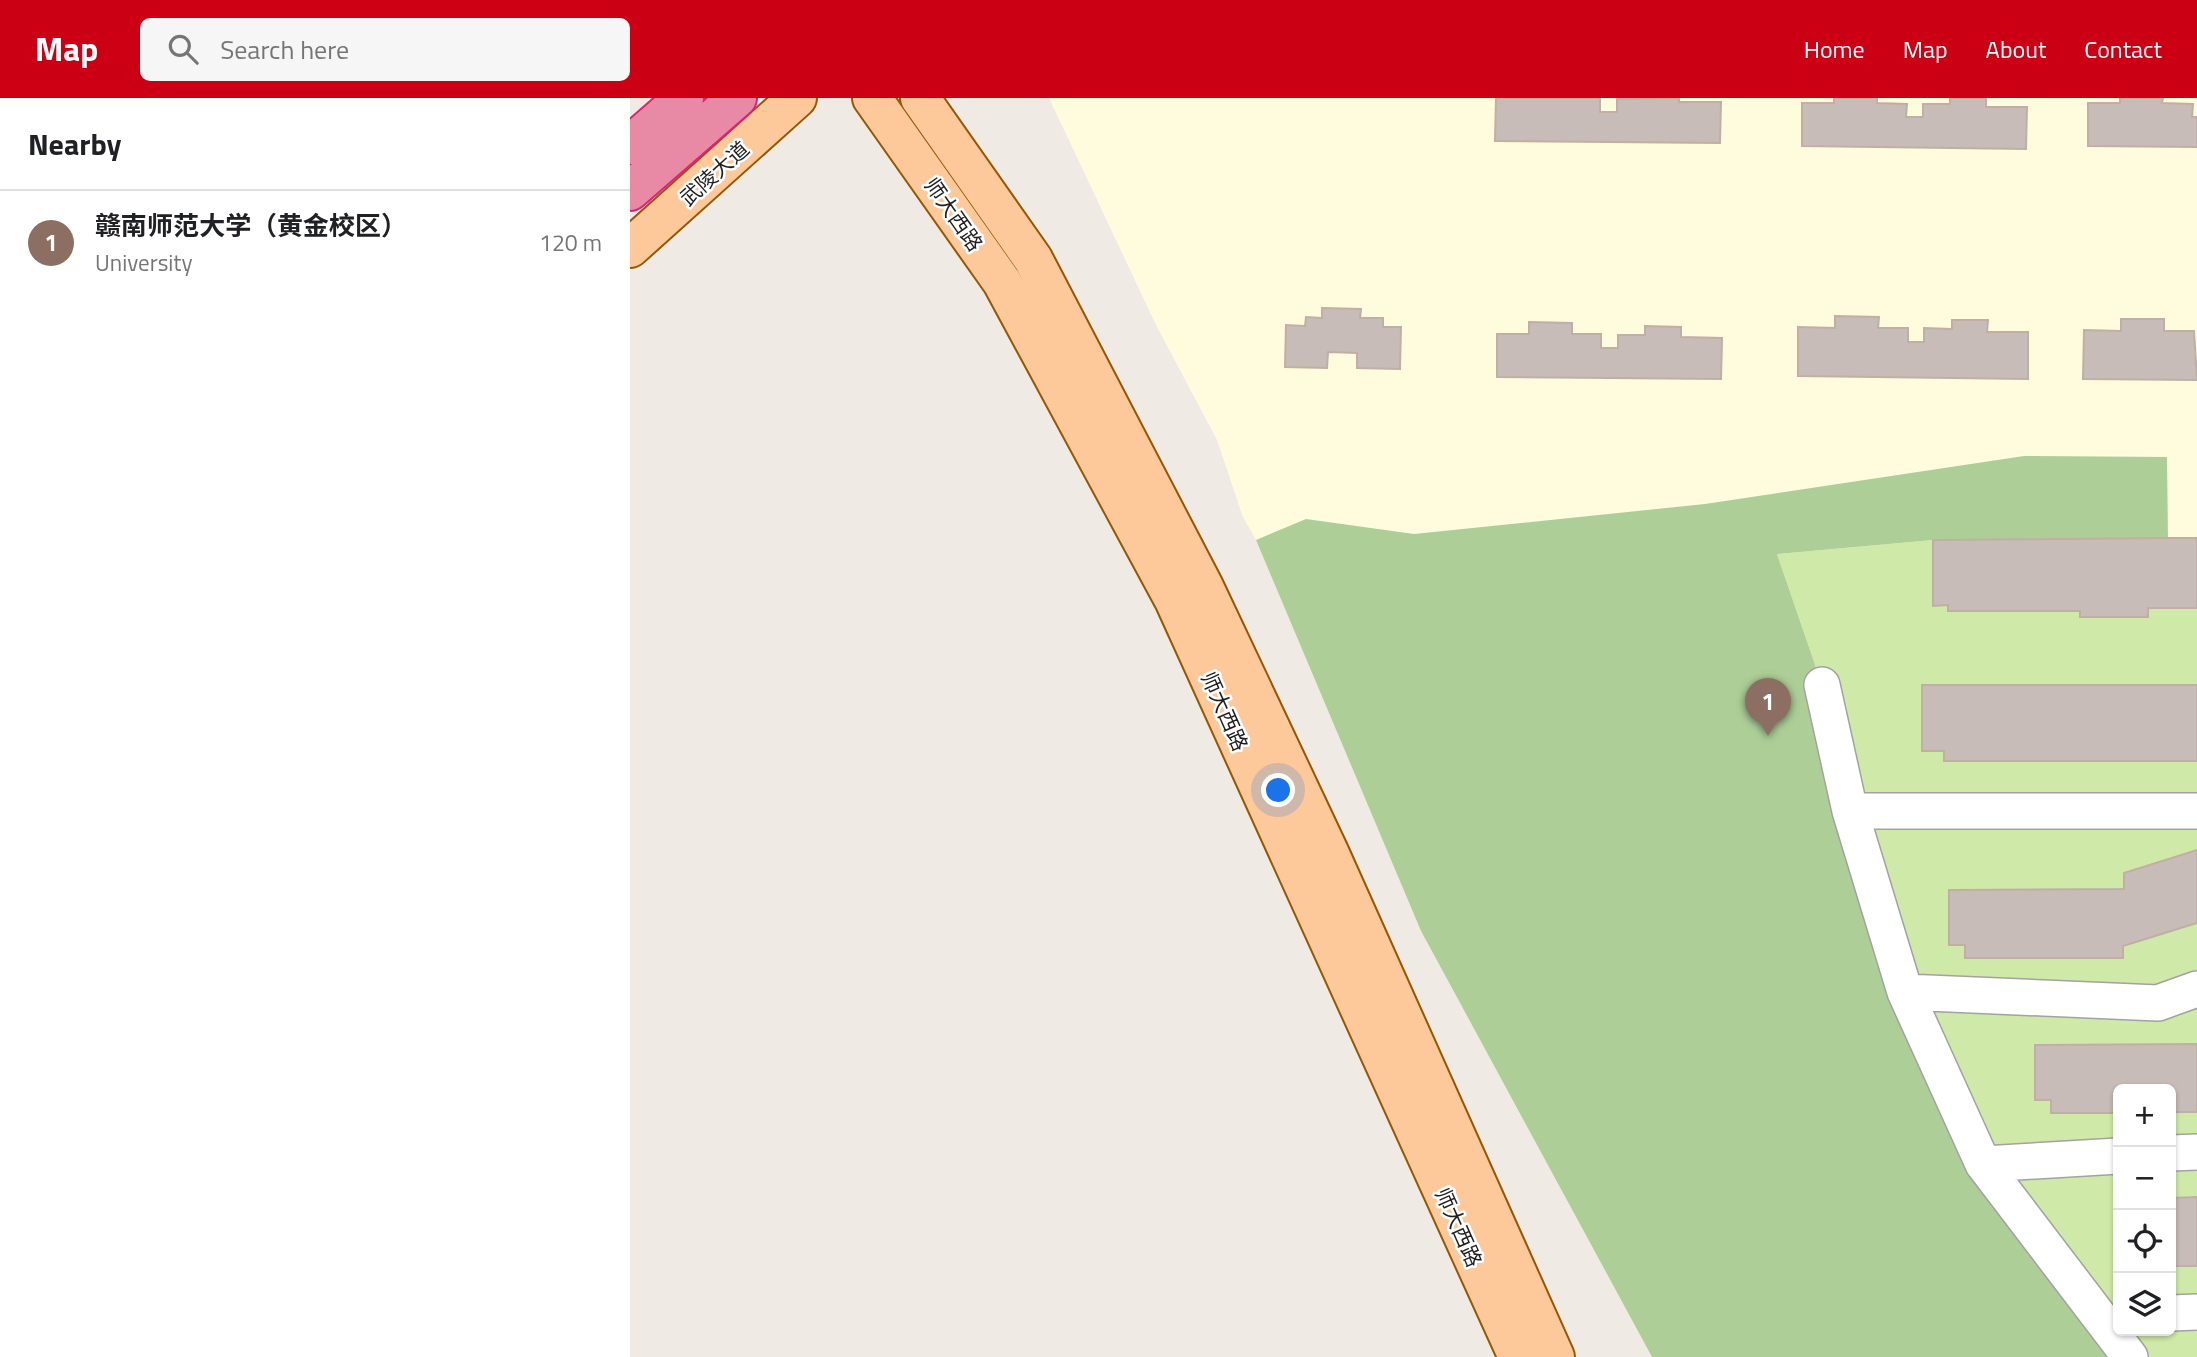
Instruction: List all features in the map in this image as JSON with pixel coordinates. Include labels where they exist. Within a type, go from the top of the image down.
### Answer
[{"type":"highway","points":[[630,145],[684,98]]},
{"type":"highway","points":[[630,191],[737,98]]},
{"type":"main road","name":"武陵大道","points":[[630,248],[797,98]]},
{"type":"main road","name":"师大西路","points":[[872,98],[1002,282],[1174,600],[1518,1357]]},
{"type":"main road","name":"师大西路","points":[[920,98],[1033,259],[1204,587],[1329,852],[1555,1357]]},
{"type":"street","points":[[1822,685],[1850,811],[1905,992],[1983,1164],[2108,1316],[2130,1357]]},
{"type":"street","points":[[1850,811],[2197,811]]},
{"type":"street","points":[[1905,992],[2158,1003],[2197,989]]},
{"type":"street","points":[[2176,1153],[2197,1152]]},
{"type":"street","points":[[1983,1164],[2113,1156]]},
{"type":"street","points":[[2176,1313],[2197,1312]]},
{"type":"shaded area","points":[[1049,98],[2197,98],[2197,1357],[1652,1357],[1421,931],[1256,540],[1243,517],[1217,440],[1156,325]]},
{"type":"green space","points":[[2024,456],[2167,457],[2168,538],[1933,540],[1777,554],[1822,685],[1850,811],[1983,1164],[2130,1357],[1652,1357],[1421,931],[1256,540],[1306,519],[1414,534],[1705,504]]},
{"type":"green space","points":[[1933,540],[1933,605],[1948,605],[1949,611],[2080,611],[2148,617],[2148,608],[2197,608],[2197,685],[1922,685],[1922,750],[1944,751],[1945,761],[2197,761],[2197,850],[2124,873],[2124,889],[1949,890],[1949,945],[1965,945],[1966,958],[2122,958],[2123,946],[2197,923],[2197,1044],[2035,1045],[2035,1099],[2051,1100],[2052,1113],[2113,1113],[2113,1335],[2075,1286],[1905,992],[1822,685],[1777,554]]},
{"type":"green space","points":[[2176,1112],[2197,1112],[2197,1197],[2176,1198]]},
{"type":"green space","points":[[2176,1266],[2197,1266],[2197,1357],[2130,1357],[2114,1336],[2176,1336]]},
{"type":"building","points":[[1496,98],[1600,98],[1600,112],[1617,112],[1617,99],[1679,98],[1679,102],[1721,102],[1720,143],[1495,141]]},
{"type":"building","points":[[1834,98],[1877,98],[1877,103],[1907,104],[1906,117],[1923,117],[1923,104],[1950,104],[1950,98],[1986,98],[1986,107],[2027,107],[2026,149],[1802,146],[1802,103],[1834,103]]},
{"type":"building","points":[[2120,98],[2163,98],[2162,103],[2193,104],[2192,117],[2197,117],[2197,147],[2088,146],[2088,103],[2120,103]]},
{"type":"building","points":[[1322,308],[1361,309],[1360,318],[1383,318],[1383,327],[1401,327],[1400,369],[1357,368],[1357,353],[1328,352],[1327,368],[1285,367],[1286,325],[1305,326],[1306,317],[1322,318]]},
{"type":"building","points":[[1835,316],[1879,317],[1878,328],[1908,328],[1908,342],[1924,342],[1924,328],[1952,329],[1952,320],[1988,320],[1987,332],[2028,332],[2028,379],[1798,376],[1798,327],[1835,328]]},
{"type":"building","points":[[2121,319],[2164,319],[2164,331],[2194,331],[2197,380],[2083,379],[2084,330],[2121,331]]},
{"type":"building","points":[[1529,322],[1572,323],[1572,334],[1601,334],[1601,348],[1618,348],[1618,335],[1645,335],[1645,326],[1681,327],[1681,337],[1722,338],[1721,379],[1497,377],[1497,334],[1529,334]]},
{"type":"building","points":[[2197,538],[2197,608],[2148,608],[2148,617],[2080,617],[2080,611],[1948,611],[1948,605],[1933,606],[1933,540]]},
{"type":"building","points":[[1922,685],[2197,685],[2197,761],[1944,761],[1944,751],[1922,751]]},
{"type":"building","points":[[2197,850],[2197,923],[2123,946],[2123,958],[1965,958],[1965,945],[1949,945],[1949,890],[2124,889],[2124,873]]},
{"type":"building","points":[[2197,1044],[2197,1112],[2176,1112],[2176,1084],[2113,1084],[2113,1113],[2051,1113],[2051,1100],[2035,1100],[2035,1045]]},
{"type":"building","points":[[2197,1197],[2197,1266],[2176,1266],[2176,1198]]},
{"type":"place","name":"赣南师范大学（黄金校区）","points":[[1768,736]]}]
